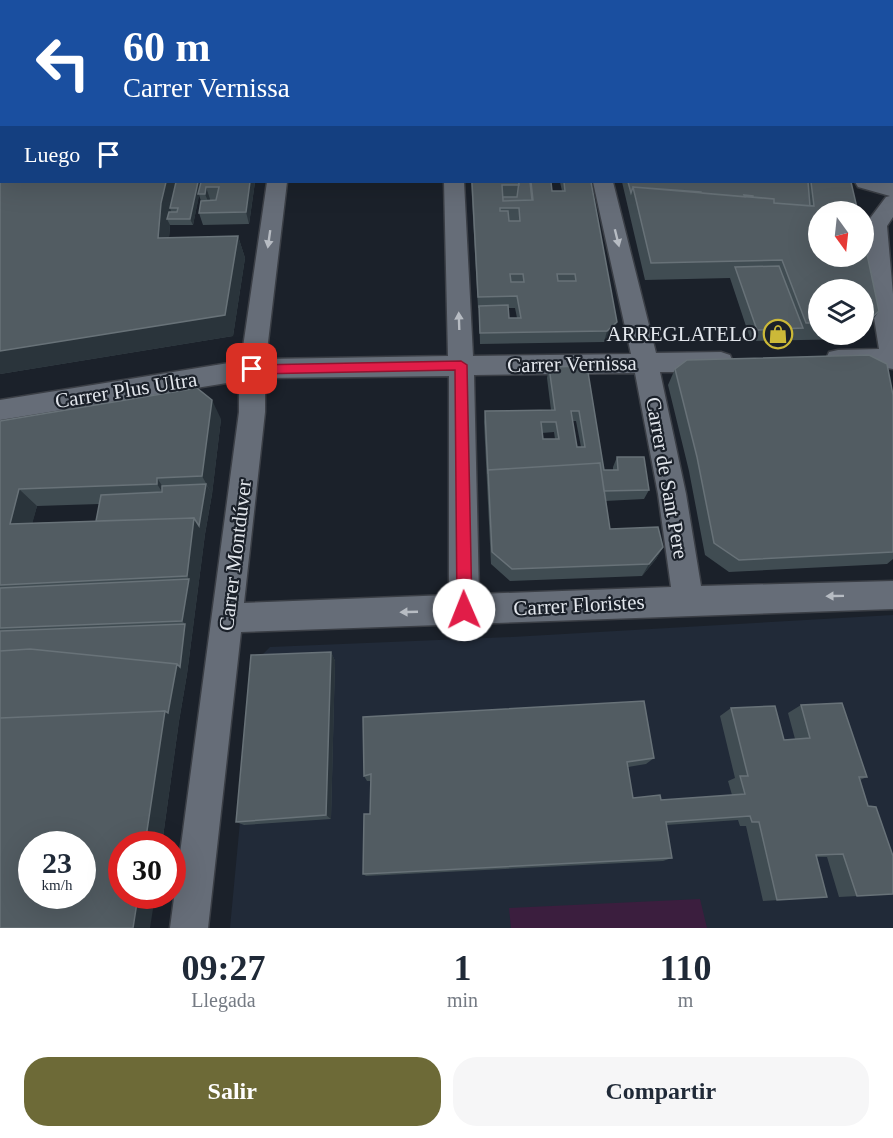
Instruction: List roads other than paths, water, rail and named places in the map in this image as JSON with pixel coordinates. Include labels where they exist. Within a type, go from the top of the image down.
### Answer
[{"type":"street","name":"Carrer Montdúver","points":[[189,928],[252,412],[252,369],[277,183]]},
{"type":"street","points":[[454,183],[461,365],[464,610]]},
{"type":"street","name":"Carrer de Sant Pere","points":[[603,183],[647,363],[683,557],[688,599]]},
{"type":"street","points":[[868,183],[893,190]]},
{"type":"street","points":[[811,360],[893,359],[879,286],[876,225],[893,202]]},
{"type":"street","name":"Carrer Vernissa","points":[[252,369],[741,361]]},
{"type":"street","name":"Carrer Plus Ultra","points":[[0,410],[252,369]]},
{"type":"street","name":"Carrer Floristes","points":[[228,618],[688,599],[893,596]]},
{"type":"place","name":"ARREGLATELO","points":[[778,334]]}]
